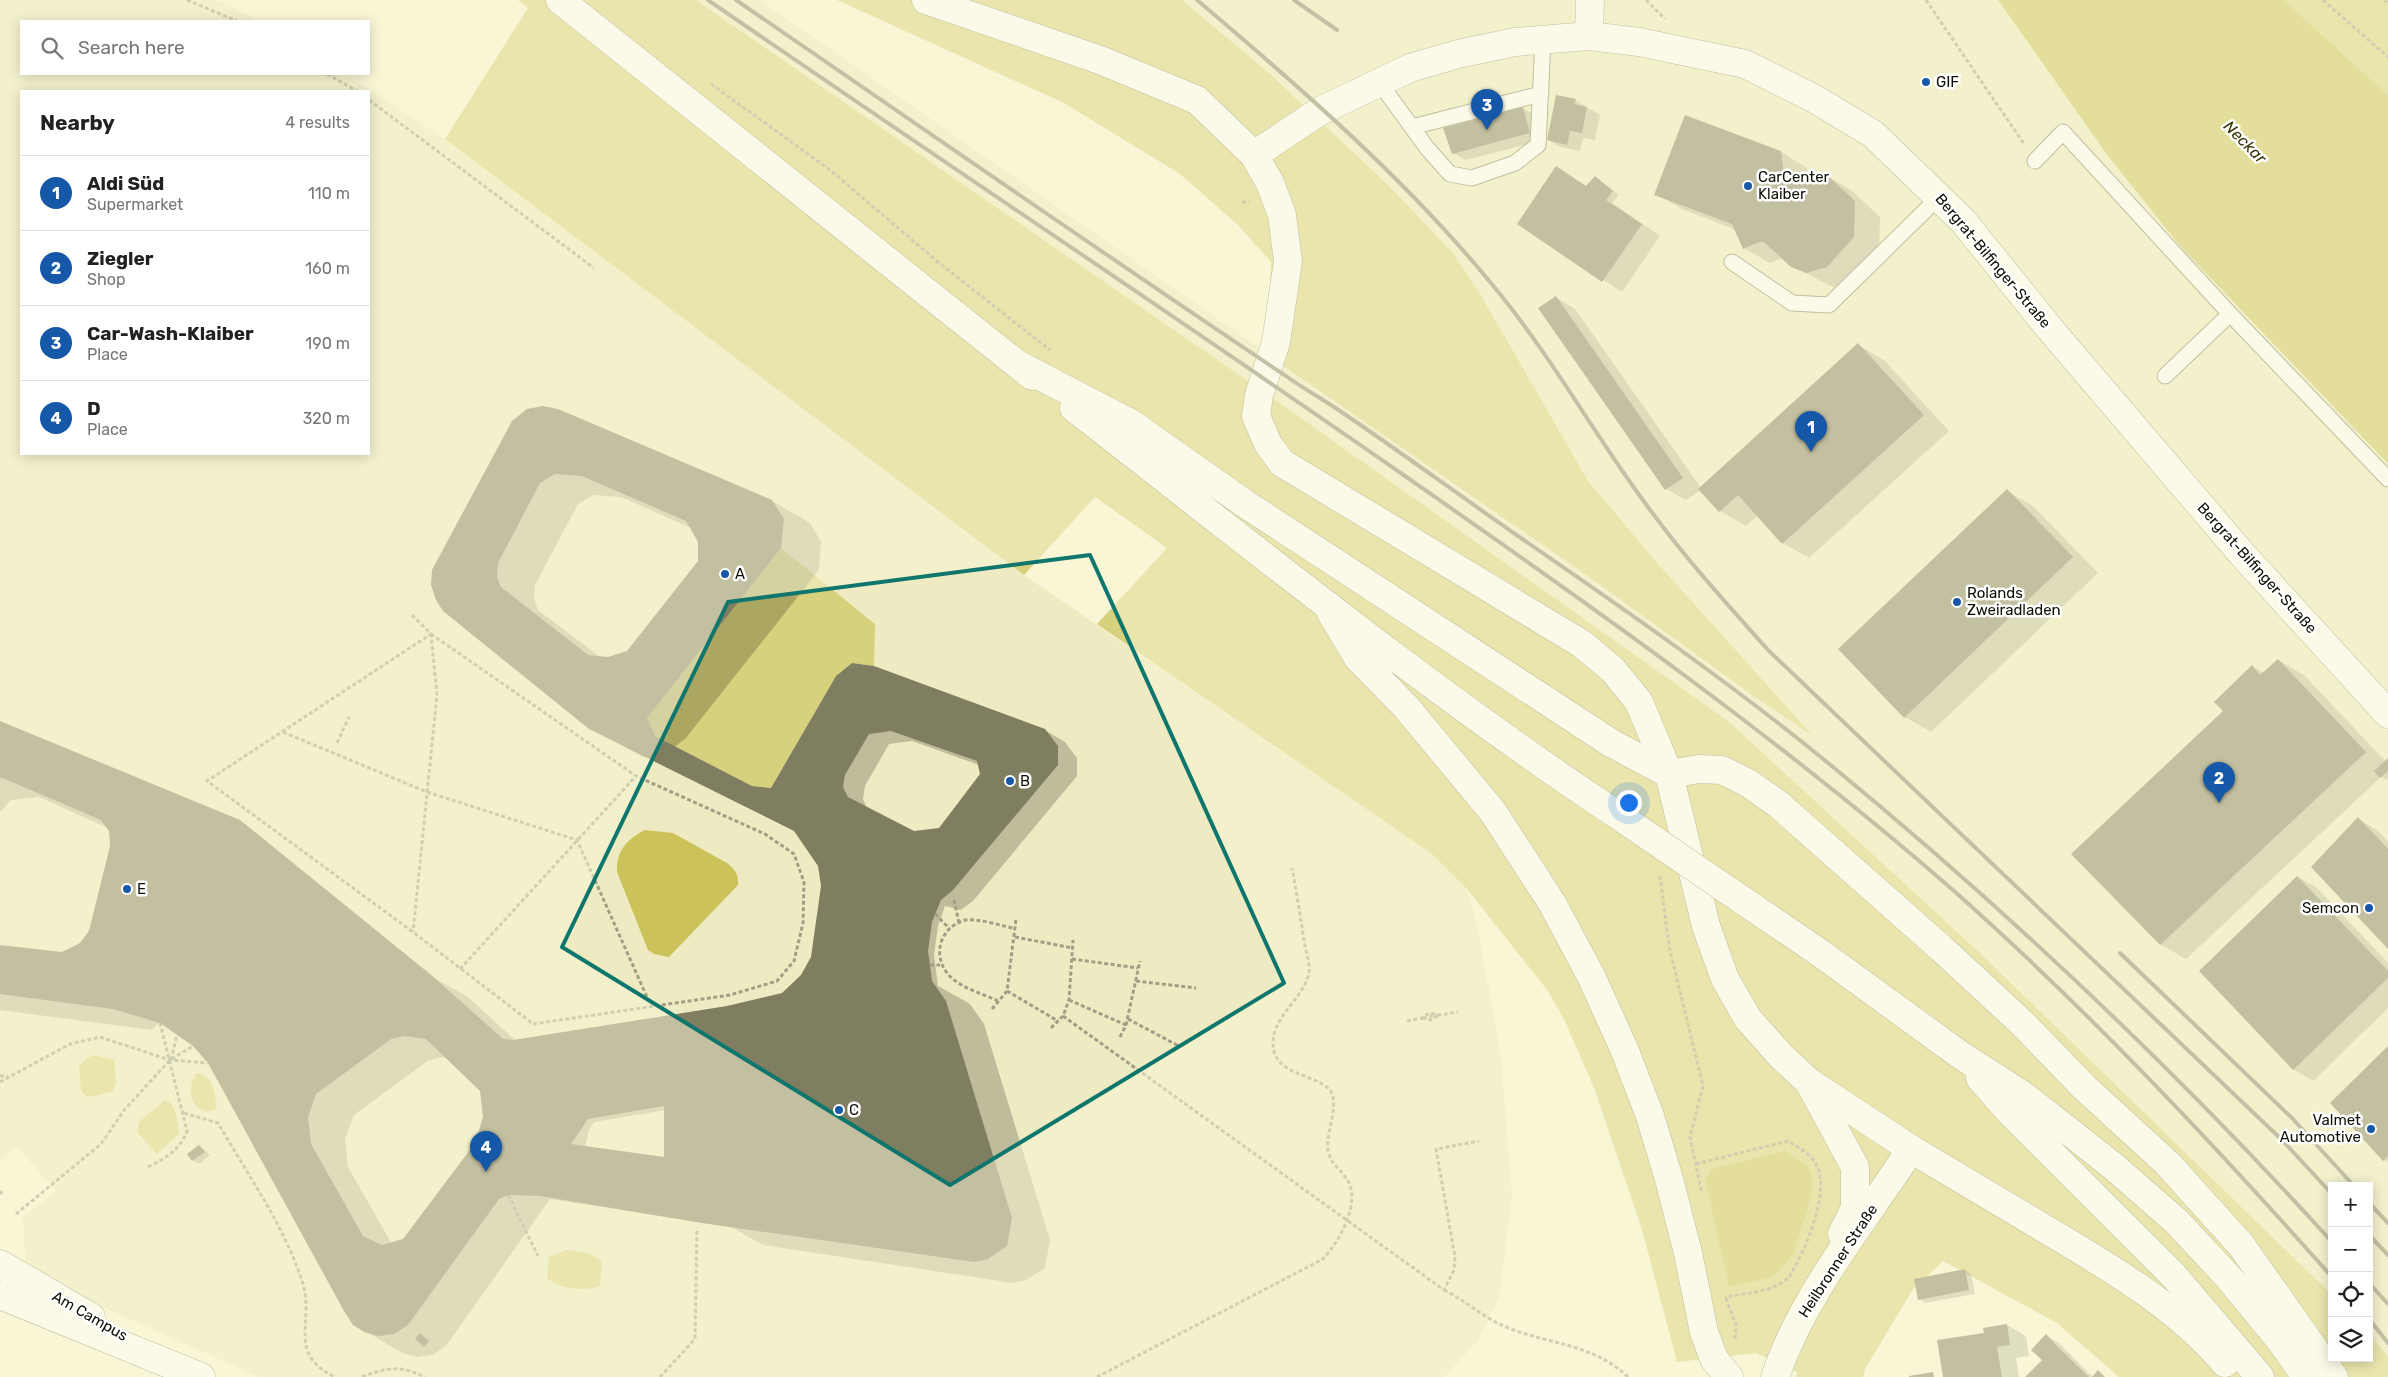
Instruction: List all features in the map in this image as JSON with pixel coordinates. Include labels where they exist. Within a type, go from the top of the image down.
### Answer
[{"type":"main road","points":[[560,0],[1017,364],[1325,603],[1540,764],[1823,955],[1960,1054],[2024,1096],[2113,1166],[2177,1222],[2236,1286],[2280,1340],[2306,1377]]},
{"type":"main road","points":[[926,0],[1100,60],[1197,100],[1254,155],[1270,183],[1282,215],[1288,261],[1276,342],[1259,395],[1256,416],[1268,444],[1282,463],[1588,649],[1613,670],[1639,702],[1669,774],[1706,926],[1725,979],[1748,1018],[1781,1056],[1809,1082],[1910,1149],[2099,1261],[2150,1294],[2208,1343],[2237,1377]]},
{"type":"main road","points":[[1589,36],[1590,0]]},
{"type":"main road","name":"Bergrat-Bilfinger-Straße","points":[[1254,155],[1320,111],[1410,68],[1458,54],[1515,42],[1589,36],[1639,42],[1745,64],[1815,99],[1873,134],[1940,196],[1963,221],[2050,329],[2242,554],[2388,714]]},
{"type":"main road","points":[[1017,364],[1132,424],[1252,508],[1611,743],[1669,774],[1700,769],[1722,770],[1748,783],[1778,804],[1942,949],[2022,1023],[2085,1088],[2167,1163],[2241,1245],[2334,1377]]},
{"type":"main road","points":[[1325,603],[1358,658],[1406,707],[1493,812],[1552,903],[1591,976],[1625,1051],[1650,1116],[1688,1252],[1704,1332],[1721,1368]]},
{"type":"main road","points":[[1960,1054],[2008,1110],[2174,1276],[2260,1377]]},
{"type":"main road","points":[[1809,1082],[1855,1167],[1855,1208],[1814,1294]]},
{"type":"main road","name":"Heilbronner Straße","points":[[1775,1377],[1794,1329],[1814,1294],[1910,1149]]},
{"type":"main road","name":"Am Campus","points":[[0,1264],[190,1372]]},
{"type":"main road","name":"Am Campus","points":[[0,1295],[190,1372]]},
{"type":"lane","points":[[1379,82],[1450,174],[1472,178],[1515,163],[1538,145],[1543,40]]},
{"type":"lane","points":[[1412,127],[1541,94]]},
{"type":"lane","points":[[2035,161],[2063,132],[2230,314],[2388,478]]},
{"type":"lane","points":[[1732,262],[1792,303],[1829,305],[1940,196]]},
{"type":"lane","points":[[2165,376],[2230,314]]},
{"type":"path","points":[[187,0],[235,20]]},
{"type":"path","points":[[1926,0],[2035,161]]},
{"type":"path","points":[[2323,0],[2388,57]]},
{"type":"path","points":[[2384,0],[2388,3]]},
{"type":"path","points":[[329,75],[355,90]]},
{"type":"path","points":[[703,78],[830,170],[938,262],[1057,354]]},
{"type":"path","points":[[370,101],[594,268]]},
{"type":"path","points":[[412,616],[431,634],[636,776],[765,834],[794,854],[804,882],[804,923],[794,960],[777,981],[730,995],[533,1024],[413,932],[207,781],[431,634]]},
{"type":"path","points":[[413,932],[437,695],[431,634]]},
{"type":"path","points":[[337,743],[350,717]]},
{"type":"path","points":[[282,732],[427,792],[577,840],[651,1006]]},
{"type":"path","points":[[460,969],[636,776]]},
{"type":"path","points":[[1097,1377],[1323,1260],[1336,1246],[1347,1220],[1353,1194],[1347,1179],[1332,1163],[1328,1149],[1334,1099],[1328,1088],[1294,1072],[1279,1062],[1273,1044],[1276,1026],[1302,991],[1309,971],[1292,868]]},
{"type":"path","points":[[1659,874],[1669,946],[1703,1086],[1690,1137],[1704,1202]]},
{"type":"path","points":[[954,900],[959,924]]},
{"type":"path","points":[[935,914],[949,928]]},
{"type":"path","points":[[992,1009],[1007,991],[1016,919]]},
{"type":"path","points":[[998,1001],[953,980],[940,965],[938,945],[949,928],[967,920],[1016,929]]},
{"type":"path","points":[[1015,937],[1072,948]]},
{"type":"path","points":[[1051,1028],[1063,1016],[1069,1000],[1073,940]]},
{"type":"path","points":[[1072,959],[1138,968]]},
{"type":"path","points":[[1120,1037],[1128,1019],[1140,961]]},
{"type":"path","points":[[930,965],[940,965]]},
{"type":"path","points":[[1136,981],[1196,988]]},
{"type":"path","points":[[1007,991],[1058,1021]]},
{"type":"path","points":[[1069,1000],[1126,1025]]},
{"type":"path","points":[[1422,1018],[1430,1020],[1440,1015],[1458,1012]]},
{"type":"path","points":[[1407,1021],[1422,1018],[1429,1013],[1440,1015]]},
{"type":"path","points":[[1063,1016],[1444,1290],[1508,1328],[1589,1350],[1617,1367],[1628,1377]]},
{"type":"path","points":[[1128,1019],[1177,1044],[1173,1053]]},
{"type":"path","points":[[148,1167],[164,1158],[183,1142],[187,1131],[160,1023]]},
{"type":"path","points":[[170,1060],[177,1034]]},
{"type":"path","points":[[0,1082],[70,1044],[100,1037],[170,1060],[208,1063]]},
{"type":"path","points":[[16,1214],[102,1144],[125,1109],[170,1060],[193,1046]]},
{"type":"path","points":[[0,1076],[8,1076]]},
{"type":"path","points":[[184,1113],[218,1124],[271,1215],[303,1282],[305,1346],[309,1357],[321,1370],[335,1377]]},
{"type":"path","points":[[1696,1164],[1788,1140],[1810,1156],[1817,1165],[1820,1180],[1820,1200],[1790,1276],[1785,1282],[1774,1287],[1725,1297]]},
{"type":"path","points":[[1444,1290],[1454,1270],[1455,1257],[1436,1150],[1479,1141]]},
{"type":"path","points":[[508,1195],[538,1256]]},
{"type":"path","points":[[660,1377],[695,1339],[697,1228]]},
{"type":"path","points":[[1721,1368],[1728,1350],[1736,1338],[1736,1325],[1723,1287]]},
{"type":"path","points":[[362,1377],[393,1367],[409,1370],[425,1377]]},
{"type":"highlighted area","points":[[1090,555],[1284,983],[950,1185],[562,947],[728,602]]},
{"type":"shaded area","points":[[0,0],[214,0],[235,8],[255,20],[20,20],[20,75],[347,75],[370,90],[20,90],[20,455],[370,455],[370,90],[445,139],[1024,575],[1432,854],[1467,889],[1477,925],[1501,1054],[1512,1195],[1499,1298],[1477,1342],[1444,1377],[259,1377],[26,1273],[23,1217],[56,1191],[17,1147],[0,1160]]},
{"type":"shaded area","points":[[518,0],[696,0],[1277,401],[1728,721],[1981,954],[2328,1291],[2328,1362],[2373,1362],[2373,1339],[2388,1356],[2388,1377],[2119,1377],[2057,1323],[1943,1261],[1913,1289],[1865,1369],[1863,1377],[1796,1377],[1797,1372],[1756,1353],[1677,1362],[1643,1233],[1595,1090],[1564,1019],[1548,991],[1467,889],[1432,854],[1097,624],[1167,548],[1095,497],[1024,575],[445,139],[528,8]]},
{"type":"shaded area","points":[[696,0],[760,0],[1592,579],[1755,697],[1811,734],[1659,565],[1588,481],[1459,261],[1387,184],[1270,74],[1182,0],[1998,0],[2108,156],[2180,246],[2388,464],[2388,1356],[2373,1339],[2373,1182],[2328,1182],[2328,1291],[1981,954],[1728,721],[1277,401]]},
{"type":"shaded area","points":[[837,0],[1182,0],[1270,74],[1387,184],[1453,253],[1483,299],[1588,481],[1659,565],[1813,736],[1755,697],[1592,579],[1268,355],[1271,262],[1238,225],[1180,174],[1064,103]]},
{"type":"shaded area","points":[[2284,0],[2388,0],[2388,95]]},
{"type":"shaded area","points":[[781,548],[875,624],[874,666],[852,663],[836,676],[771,788],[752,786],[655,736],[647,718]]},
{"type":"shaded area","points":[[94,1055],[114,1060],[116,1083],[112,1092],[87,1097],[81,1091],[79,1066],[86,1059]]},
{"type":"shaded area","points":[[199,1073],[208,1078],[211,1083],[215,1093],[216,1109],[206,1112],[200,1109],[193,1101],[191,1086],[195,1074]]},
{"type":"shaded area","points":[[165,1100],[175,1110],[179,1134],[157,1154],[137,1132],[139,1122]]},
{"type":"shaded area","points":[[567,1250],[590,1254],[602,1262],[600,1286],[587,1289],[565,1287],[547,1278],[549,1257]]},
{"type":"water","name":"Neckar","points":[[1998,0],[2284,0],[2388,95],[2388,464],[2180,246],[2108,156]]},
{"type":"water","points":[[645,830],[673,833],[727,863],[734,870],[738,878],[738,885],[669,957],[654,954],[648,950],[617,872],[618,858],[624,846],[633,837]]},
{"type":"water","points":[[1785,1151],[1805,1164],[1811,1172],[1813,1183],[1811,1198],[1793,1255],[1773,1277],[1729,1287],[1705,1179],[1712,1169]]},
{"type":"building","points":[[1556,95],[1576,99],[1574,104],[1587,107],[1582,133],[1570,131],[1567,145],[1547,140]]},
{"type":"building","points":[[1523,107],[1530,133],[1452,154],[1443,128]]},
{"type":"building","name":"CarCenter Klaiber","points":[[1685,115],[1781,151],[1784,178],[1825,173],[1855,201],[1854,237],[1827,267],[1806,273],[1791,267],[1764,242],[1759,242],[1743,249],[1732,224],[1654,195]]},
{"type":"building","points":[[1556,166],[1586,186],[1595,176],[1613,191],[1606,200],[1642,224],[1602,282],[1517,224]]},
{"type":"building","points":[[1556,296],[1683,478],[1665,490],[1538,308]]},
{"type":"building","points":[[1858,343],[1924,415],[1782,544],[1738,495],[1719,512],[1698,489]]},
{"type":"building","points":[[543,406],[558,409],[772,500],[784,519],[781,548],[647,718],[655,736],[752,786],[771,788],[836,676],[852,663],[874,666],[1045,729],[1058,746],[1058,765],[953,890],[941,900],[932,922],[928,951],[932,981],[946,1001],[1012,1218],[1007,1246],[988,1259],[974,1262],[702,1223],[540,1196],[508,1195],[499,1199],[408,1325],[394,1334],[378,1336],[364,1332],[353,1325],[344,1311],[208,1063],[193,1046],[160,1023],[113,1009],[0,994],[0,945],[62,952],[80,943],[89,931],[110,846],[109,831],[101,820],[0,777],[0,721],[240,820],[430,974],[503,1039],[513,1040],[727,1006],[782,993],[801,975],[811,957],[821,886],[818,866],[794,831],[589,729],[443,611],[436,600],[431,585],[432,570],[512,421],[527,409]],"holes":[[[555,474],[582,476],[686,521],[698,542],[698,561],[627,651],[608,657],[588,655],[501,587],[497,577],[498,563],[540,483]],[[891,731],[977,761],[980,774],[939,828],[914,831],[848,797],[843,787],[845,775],[869,734]],[[404,1036],[426,1039],[480,1091],[483,1117],[475,1143],[403,1239],[382,1245],[363,1236],[311,1144],[308,1117],[316,1094],[391,1039]],[[664,1106],[664,1157],[571,1144],[588,1119]]]},
{"type":"building","name":"Rolands Zweiradladen","points":[[2007,489],[2073,557],[1904,718],[1838,649]]},
{"type":"building","points":[[2278,659],[2366,752],[2160,945],[2071,854],[2223,711],[2214,702],[2252,665],[2260,675]]},
{"type":"building","points":[[2388,758],[2388,771],[2380,778],[2374,771]]},
{"type":"building","name":"Semcon","points":[[2358,817],[2388,849],[2388,949],[2311,867]]},
{"type":"building","points":[[2297,876],[2388,971],[2388,978],[2293,1070],[2199,971]]},
{"type":"building","name":"Valmet Automotive","points":[[2388,1046],[2388,1156],[2383,1161],[2330,1103]]},
{"type":"building","points":[[199,1145],[205,1152],[192,1161],[187,1154]]},
{"type":"building","points":[[1965,1269],[1969,1290],[1918,1300],[1914,1279]]},
{"type":"building","points":[[2007,1324],[2010,1345],[1997,1347],[2002,1377],[1943,1377],[1937,1340],[1984,1333],[1983,1328]]},
{"type":"building","points":[[420,1333],[429,1341],[424,1347],[415,1339]]},
{"type":"building","points":[[2046,1334],[2089,1377],[2025,1377],[2042,1360],[2031,1350]]},
{"type":"building","points":[[2098,1370],[2105,1377],[2092,1377]]},
{"type":"building","points":[[1933,1372],[1934,1377],[1909,1377],[1909,1376]]},
{"type":"railway","points":[[708,0],[1231,356],[1475,525],[1685,676],[1821,780],[1953,890],[2052,982],[2195,1127],[2328,1273]]},
{"type":"railway","points":[[736,0],[1290,379],[1365,428],[1672,644],[1748,700],[1889,814],[2022,931],[2212,1114],[2328,1238]]},
{"type":"railway","points":[[1197,0],[1353,137],[1462,249],[1516,314],[1662,526],[1769,651],[2281,1139],[2328,1190]]},
{"type":"railway","points":[[1294,0],[1337,30]]},
{"type":"railway","points":[[2120,953],[2292,1118],[2350,1182]]},
{"type":"railway","points":[[2373,1207],[2388,1223]]},
{"type":"railway","points":[[2373,1239],[2388,1255]]},
{"type":"railway","points":[[2373,1287],[2388,1304]]},
{"type":"railway","points":[[2373,1324],[2388,1343]]},
{"type":"place","name":"GIF","points":[[1926,82]]},
{"type":"place","name":"Car-Wash-Klaiber","points":[[1487,130]]},
{"type":"place","name":"CarCenter Klaiber","points":[[1748,186]]},
{"type":"place","name":"Aldi Süd","points":[[1811,452]]},
{"type":"place","name":"A","points":[[725,574]]},
{"type":"place","name":"Rolands Zweiradladen","points":[[1957,602]]},
{"type":"place","name":"B","points":[[1010,781]]},
{"type":"place","name":"Ziegler","points":[[2219,803]]},
{"type":"place","name":"E","points":[[127,889]]},
{"type":"place","name":"Semcon","points":[[2369,908]]},
{"type":"place","name":"C","points":[[839,1110]]},
{"type":"place","name":"Valmet Automotive","points":[[2371,1129]]},
{"type":"place","name":"D","points":[[486,1172]]}]
